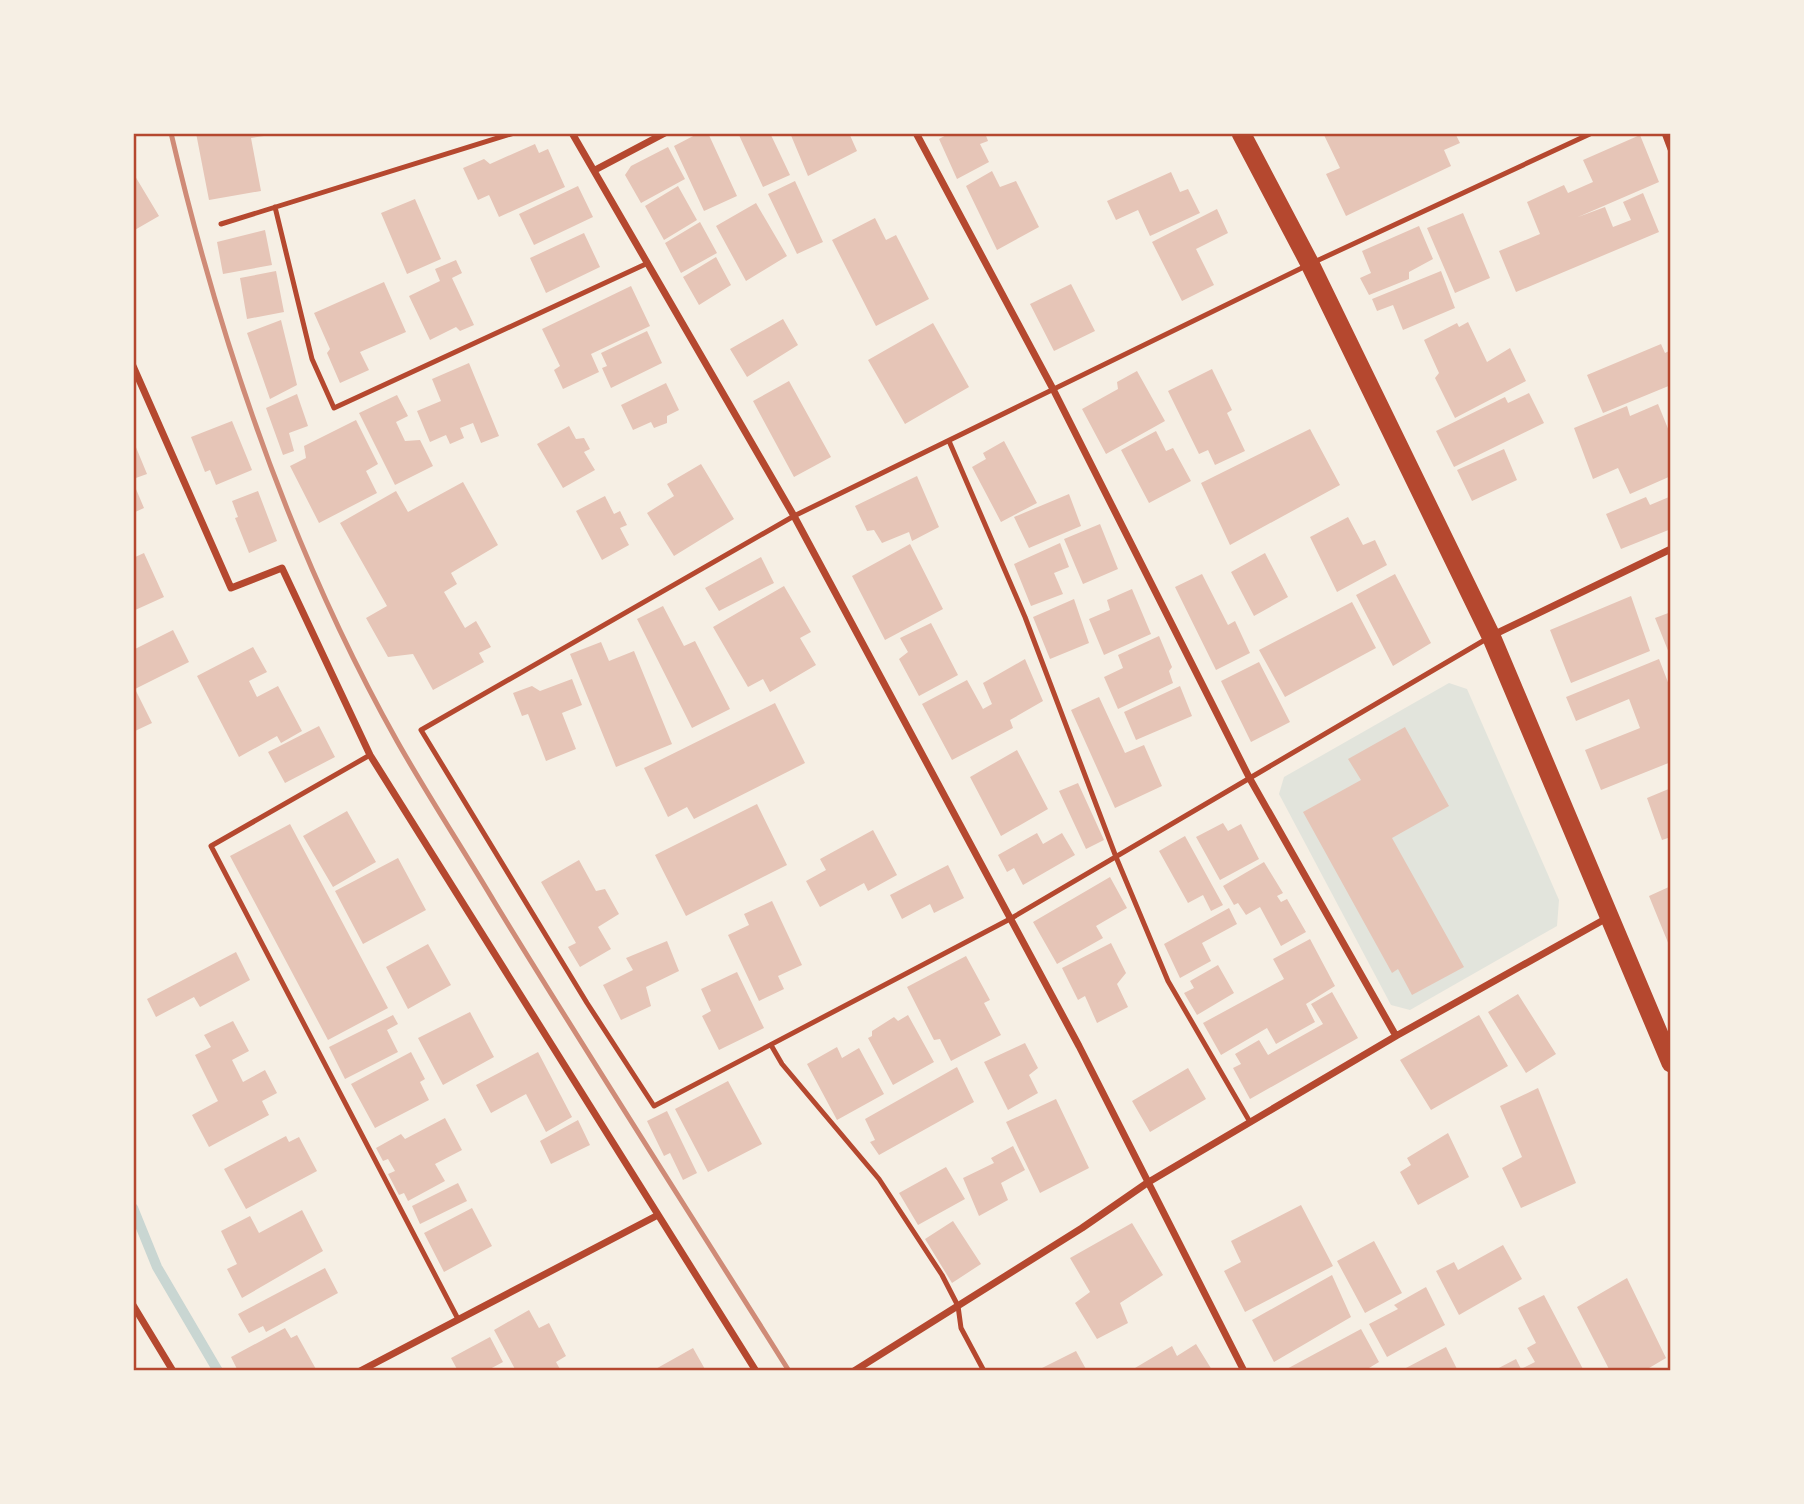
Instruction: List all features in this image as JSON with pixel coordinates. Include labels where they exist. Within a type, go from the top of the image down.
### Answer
[{"type":"highway","points":[[1241,133],[1310,264],[1491,636],[1671,1063]]},
{"type":"street","points":[[572,133],[794,516],[1079,1046],[1146,1183],[1244,1371]]},
{"type":"street","points":[[595,170],[665,133]]},
{"type":"street","points":[[916,133],[1053,389],[1250,779],[1396,1036]]},
{"type":"street","points":[[1665,133],[1671,149]]},
{"type":"street","points":[[133,366],[231,588],[282,568],[370,755],[756,1371]]},
{"type":"street","points":[[1491,636],[1671,549]]},
{"type":"street","points":[[855,1371],[1146,1183],[1396,1036],[1611,916]]},
{"type":"street","points":[[360,1371],[658,1214]]},
{"type":"street","points":[[133,1305],[173,1371]]},
{"type":"lane","points":[[221,224],[513,133]]},
{"type":"lane","points":[[1491,636],[1010,919],[654,1106],[587,1003],[421,730],[794,516],[1310,264],[1592,133]]},
{"type":"lane","points":[[275,207],[312,359],[334,408],[648,263]]},
{"type":"lane","points":[[949,441],[1025,617],[1116,857],[1168,981],[1250,1122]]},
{"type":"lane","points":[[370,755],[211,846],[458,1319]]},
{"type":"lane","points":[[771,1045],[782,1064],[879,1179],[942,1275],[958,1306],[961,1328],[984,1371]]},
{"type":"shaded area","points":[[1449,683],[1467,689],[1559,900],[1557,926],[1410,1010],[1391,1005],[1279,794],[1284,777]]},
{"type":"building","points":[[196,133],[263,133],[264,136],[251,138],[261,191],[209,200]]},
{"type":"building","points":[[699,133],[708,133],[737,196],[704,211],[674,146]]},
{"type":"building","points":[[738,133],[770,133],[790,175],[763,187]]},
{"type":"building","points":[[790,133],[849,133],[857,151],[808,176]]},
{"type":"building","points":[[950,133],[985,133],[988,141],[980,144],[989,162],[957,179],[939,139]]},
{"type":"building","points":[[1323,133],[1455,133],[1460,143],[1444,150],[1451,166],[1346,216],[1326,174],[1340,168]]},
{"type":"building","points":[[1640,135],[1659,182],[1578,217],[1605,207],[1613,227],[1631,220],[1623,202],[1643,193],[1659,232],[1516,292],[1499,251],[1540,234],[1527,202],[1564,185],[1568,193],[1593,182],[1583,160]]},
{"type":"building","points":[[535,144],[539,153],[548,149],[565,187],[499,217],[489,195],[478,200],[463,168],[484,159],[490,164]]},
{"type":"building","points":[[668,147],[685,179],[641,203],[625,175],[631,166]]},
{"type":"building","points":[[992,171],[1000,187],[1016,181],[1039,227],[997,250],[966,186]]},
{"type":"building","points":[[1171,172],[1180,192],[1188,189],[1200,213],[1150,236],[1138,210],[1116,220],[1107,201]]},
{"type":"building","points":[[135,176],[159,216],[133,231],[133,177]]},
{"type":"building","points":[[795,181],[823,242],[797,254],[768,194]]},
{"type":"building","points":[[578,186],[593,217],[534,245],[519,214]]},
{"type":"building","points":[[678,186],[697,220],[664,240],[645,206]]},
{"type":"building","points":[[415,199],[441,259],[407,274],[381,213]]},
{"type":"building","points":[[756,203],[787,256],[746,281],[716,226]]},
{"type":"building","points":[[1217,209],[1228,233],[1196,249],[1214,285],[1182,301],[1152,242]]},
{"type":"building","points":[[1463,213],[1490,278],[1455,293],[1427,228]]},
{"type":"building","points":[[875,218],[886,240],[896,235],[929,299],[876,326],[832,240]]},
{"type":"building","points":[[700,222],[717,253],[681,273],[665,243]]},
{"type":"building","points":[[1419,226],[1433,259],[1409,272],[1409,279],[1369,295],[1360,278],[1371,273],[1362,251]]},
{"type":"building","points":[[265,230],[272,265],[223,274],[217,242]]},
{"type":"building","points":[[584,233],[600,267],[546,293],[530,258]]},
{"type":"building","points":[[716,257],[731,285],[699,305],[683,277]]},
{"type":"building","points":[[456,260],[462,273],[452,278],[474,325],[460,331],[456,327],[430,340],[409,296],[440,281],[435,269]]},
{"type":"building","points":[[276,271],[284,312],[247,319],[240,278]]},
{"type":"building","points":[[1441,271],[1455,308],[1403,330],[1393,305],[1377,311],[1372,299]]},
{"type":"building","points":[[384,282],[406,332],[360,352],[369,370],[340,383],[327,353],[330,349],[314,313]]},
{"type":"building","points":[[1071,284],[1095,331],[1054,351],[1030,304]]},
{"type":"building","points":[[631,286],[650,326],[591,354],[599,372],[563,389],[554,370],[560,366],[542,329]]},
{"type":"building","points":[[783,319],[798,345],[747,377],[730,349]]},
{"type":"building","points":[[281,320],[297,385],[270,399],[247,333]]},
{"type":"building","points":[[1468,322],[1487,362],[1510,348],[1526,381],[1455,418],[1435,378],[1439,373],[1424,340],[1457,323],[1459,327]]},
{"type":"building","points":[[933,323],[969,387],[905,424],[868,360]]},
{"type":"building","points":[[647,331],[662,363],[611,388],[602,368],[607,366],[601,353]]},
{"type":"building","points":[[1661,344],[1665,353],[1671,350],[1671,385],[1603,413],[1587,375]]},
{"type":"building","points":[[469,363],[499,436],[481,443],[473,423],[460,428],[464,438],[450,444],[446,435],[430,442],[417,411],[441,401],[432,379]]},
{"type":"building","points":[[1212,369],[1232,410],[1227,413],[1245,451],[1215,465],[1208,450],[1199,454],[1168,391]]},
{"type":"building","points":[[1137,371],[1165,421],[1106,454],[1082,409],[1118,389],[1117,382]]},
{"type":"building","points":[[789,381],[831,457],[794,477],[753,401]]},
{"type":"building","points":[[666,383],[679,410],[667,416],[667,423],[654,428],[651,422],[633,430],[621,405]]},
{"type":"building","points":[[1529,393],[1544,423],[1454,467],[1436,431],[1505,397],[1508,403]]},
{"type":"building","points":[[297,394],[308,426],[289,433],[294,451],[283,455],[266,408]]},
{"type":"building","points":[[397,395],[408,416],[396,422],[405,441],[420,440],[433,466],[395,485],[359,413]]},
{"type":"building","points":[[1658,404],[1671,436],[1671,476],[1630,494],[1618,468],[1593,479],[1574,428],[1627,406],[1630,416]]},
{"type":"building","points":[[356,420],[378,464],[366,471],[377,493],[319,523],[290,466],[306,458],[304,446]]},
{"type":"building","points":[[232,421],[252,470],[216,485],[210,470],[205,472],[191,437]]},
{"type":"building","points":[[569,426],[576,439],[584,438],[590,449],[584,452],[595,470],[563,488],[537,444]]},
{"type":"building","points":[[1310,429],[1340,485],[1230,545],[1201,483]]},
{"type":"building","points":[[1156,431],[1166,451],[1173,448],[1191,481],[1149,503],[1121,450]]},
{"type":"building","points":[[133,440],[147,474],[133,479]]},
{"type":"building","points":[[1004,441],[1037,503],[1001,522],[972,467],[986,459],[983,453]]},
{"type":"building","points":[[1504,449],[1517,480],[1472,501],[1457,470]]},
{"type":"building","points":[[701,464],[734,519],[674,556],[647,513],[674,496],[667,484]]},
{"type":"building","points":[[917,476],[939,527],[912,541],[909,532],[882,543],[874,530],[867,531],[855,506]]},
{"type":"building","points":[[133,482],[144,508],[133,513]]},
{"type":"building","points":[[463,482],[498,545],[451,573],[457,584],[444,592],[465,628],[476,621],[491,647],[479,653],[484,662],[433,690],[413,654],[388,657],[366,618],[387,606],[340,523],[396,491],[408,512]]},
{"type":"building","points":[[258,491],[277,541],[249,553],[235,518],[238,517],[232,501]]},
{"type":"building","points":[[1069,494],[1081,526],[1029,548],[1014,517]]},
{"type":"building","points":[[605,496],[614,514],[620,511],[627,525],[620,528],[629,545],[602,560],[576,511]]},
{"type":"building","points":[[1646,497],[1650,505],[1669,497],[1671,529],[1621,549],[1606,514]]},
{"type":"building","points":[[1348,517],[1363,545],[1375,540],[1387,565],[1337,592],[1310,537]]},
{"type":"building","points":[[1100,524],[1118,569],[1083,584],[1064,539]]},
{"type":"building","points":[[1060,543],[1069,567],[1054,573],[1063,594],[1031,606],[1014,564]]},
{"type":"building","points":[[910,544],[943,609],[885,640],[852,576]]},
{"type":"building","points":[[144,553],[164,597],[133,611],[133,558]]},
{"type":"building","points":[[1265,553],[1288,597],[1254,616],[1231,572]]},
{"type":"building","points":[[761,557],[774,583],[719,611],[705,588]]},
{"type":"building","points":[[1202,574],[1228,625],[1235,621],[1250,653],[1216,670],[1175,587]]},
{"type":"building","points":[[1395,574],[1431,643],[1393,666],[1356,595]]},
{"type":"building","points":[[784,586],[811,632],[800,638],[816,665],[770,692],[763,679],[748,687],[713,627]]},
{"type":"building","points":[[1132,589],[1151,634],[1104,655],[1089,619],[1110,610],[1107,600]]},
{"type":"building","points":[[1631,596],[1650,651],[1571,683],[1550,630]]},
{"type":"building","points":[[1074,599],[1089,643],[1050,659],[1033,617]]},
{"type":"building","points":[[1352,602],[1376,648],[1285,697],[1259,650]]},
{"type":"building","points":[[663,606],[684,646],[695,641],[730,709],[692,728],[637,619]]},
{"type":"building","points":[[1671,612],[1671,658],[1655,618]]},
{"type":"building","points":[[931,623],[958,675],[919,696],[899,659],[908,652],[900,638]]},
{"type":"building","points":[[173,630],[189,662],[135,689],[152,723],[135,731],[133,650]]},
{"type":"building","points":[[1159,636],[1172,667],[1169,671],[1173,683],[1118,709],[1104,677],[1123,668],[1118,655]]},
{"type":"building","points":[[601,642],[609,661],[634,651],[672,744],[616,767],[570,654]]},
{"type":"building","points":[[253,647],[267,672],[249,681],[257,697],[278,686],[302,731],[281,743],[277,736],[239,757],[197,676]]},
{"type":"building","points":[[1025,659],[1043,701],[1010,720],[1013,728],[952,760],[922,704],[967,680],[983,709],[992,704],[983,683]]},
{"type":"building","points":[[1659,659],[1671,690],[1671,762],[1601,790],[1585,750],[1640,728],[1629,699],[1576,721],[1566,697]]},
{"type":"building","points":[[1259,662],[1290,722],[1251,742],[1221,681]]},
{"type":"building","points":[[572,679],[582,705],[562,713],[576,749],[546,761],[528,714],[522,716],[513,693],[532,686],[540,691]]},
{"type":"building","points":[[1180,686],[1192,716],[1136,740],[1124,712]]},
{"type":"building","points":[[1099,697],[1125,753],[1144,745],[1162,786],[1115,808],[1071,710]]},
{"type":"building","points":[[775,703],[805,763],[694,819],[687,807],[668,817],[644,768]]},
{"type":"building","points":[[319,726],[335,757],[285,783],[268,752]]},
{"type":"building","points":[[1405,727],[1449,806],[1392,838],[1464,967],[1412,995],[1398,969],[1392,973],[1303,812],[1361,780],[1348,759]]},
{"type":"building","points":[[1017,750],[1048,809],[1001,836],[970,777]]},
{"type":"building","points":[[1078,783],[1104,840],[1086,849],[1059,791]]},
{"type":"building","points":[[1671,788],[1671,837],[1662,840],[1647,798]]},
{"type":"building","points":[[757,804],[787,865],[686,916],[655,855]]},
{"type":"building","points":[[347,811],[376,862],[333,887],[303,836]]},
{"type":"building","points":[[1223,823],[1228,831],[1241,824],[1259,859],[1220,880],[1196,837]]},
{"type":"building","points":[[290,824],[388,1008],[328,1040],[230,856]]},
{"type":"building","points":[[873,830],[897,875],[868,891],[864,883],[820,907],[806,881],[826,870],[820,859]]},
{"type":"building","points":[[1037,833],[1043,844],[1062,833],[1075,855],[1023,885],[1014,868],[1007,872],[998,855]]},
{"type":"building","points":[[1185,836],[1223,905],[1211,911],[1203,895],[1188,903],[1159,851]]},
{"type":"building","points":[[398,858],[426,910],[363,944],[335,891]]},
{"type":"building","points":[[579,860],[596,891],[605,889],[619,914],[598,927],[611,949],[580,967],[568,947],[576,943],[541,882]]},
{"type":"building","points":[[1264,862],[1283,893],[1277,896],[1281,902],[1287,899],[1306,932],[1281,946],[1260,907],[1246,915],[1238,903],[1234,905],[1223,886]]},
{"type":"building","points":[[948,865],[964,898],[934,913],[930,904],[902,919],[890,895]]},
{"type":"building","points":[[1110,877],[1127,908],[1096,926],[1103,938],[1057,964],[1033,922]]},
{"type":"building","points":[[1671,886],[1671,944],[1669,945],[1649,896]]},
{"type":"building","points":[[772,901],[802,965],[778,976],[784,989],[759,1001],[728,935],[749,925],[744,914]]},
{"type":"building","points":[[1229,908],[1237,924],[1202,943],[1211,961],[1180,978],[1164,944]]},
{"type":"building","points":[[1310,939],[1335,986],[1306,1004],[1315,1022],[1276,1044],[1267,1028],[1221,1055],[1203,1023],[1284,979],[1273,959]]},
{"type":"building","points":[[667,941],[679,971],[646,987],[651,1006],[621,1020],[603,985],[633,970],[626,958]]},
{"type":"building","points":[[1111,943],[1126,973],[1117,984],[1128,1007],[1097,1023],[1085,996],[1078,1000],[1062,968]]},
{"type":"building","points":[[428,944],[451,985],[408,1009],[386,967]]},
{"type":"building","points":[[236,952],[250,980],[200,1007],[194,997],[156,1017],[147,999]]},
{"type":"building","points":[[966,956],[990,1000],[984,1003],[1001,1035],[951,1061],[940,1039],[934,1040],[907,987]]},
{"type":"building","points":[[1218,965],[1234,993],[1197,1015],[1184,993],[1194,988],[1190,981]]},
{"type":"building","points":[[737,972],[764,1028],[719,1050],[702,1016],[711,1011],[701,989]]},
{"type":"building","points":[[1332,992],[1358,1038],[1250,1099],[1233,1068],[1241,1064],[1235,1054],[1259,1040],[1268,1055],[1323,1024],[1311,1004]]},
{"type":"building","points":[[1518,994],[1556,1054],[1526,1073],[1488,1012]]},
{"type":"building","points":[[470,1012],[494,1057],[443,1085],[418,1038]]},
{"type":"building","points":[[393,1015],[398,1024],[387,1030],[398,1052],[345,1079],[329,1047]]},
{"type":"building","points":[[908,1015],[934,1062],[893,1085],[868,1038],[872,1036],[872,1031],[894,1017],[898,1021]]},
{"type":"building","points":[[1479,1015],[1508,1066],[1431,1110],[1400,1060]]},
{"type":"building","points":[[233,1021],[249,1051],[232,1060],[243,1082],[265,1070],[277,1093],[262,1101],[269,1115],[209,1147],[192,1115],[218,1101],[195,1055],[211,1047],[204,1035]]},
{"type":"building","points":[[1025,1043],[1038,1068],[1029,1075],[1038,1093],[1008,1110],[984,1062]]},
{"type":"building","points":[[837,1047],[842,1058],[859,1048],[884,1094],[837,1120],[807,1064]]},
{"type":"building","points":[[411,1052],[425,1079],[420,1082],[429,1100],[375,1128],[351,1084]]},
{"type":"building","points":[[538,1052],[572,1117],[546,1132],[526,1094],[491,1113],[476,1085]]},
{"type":"building","points":[[957,1067],[974,1102],[879,1155],[870,1142],[875,1140],[865,1119]]},
{"type":"building","points":[[1188,1068],[1206,1099],[1150,1132],[1132,1101]]},
{"type":"building","points":[[728,1081],[762,1144],[708,1172],[675,1109]]},
{"type":"building","points":[[1538,1088],[1576,1183],[1521,1208],[1502,1168],[1522,1157],[1500,1106]]},
{"type":"building","points":[[1056,1099],[1089,1168],[1040,1193],[1006,1122]]},
{"type":"building","points":[[667,1111],[697,1173],[683,1180],[670,1153],[664,1156],[647,1121]]},
{"type":"building","points":[[445,1118],[462,1150],[435,1164],[445,1181],[408,1201],[404,1193],[399,1195],[388,1174],[395,1171],[388,1159],[383,1161],[376,1148],[401,1134],[405,1139]]},
{"type":"building","points":[[578,1120],[590,1145],[551,1164],[540,1141]]},
{"type":"building","points":[[1448,1133],[1469,1177],[1418,1205],[1400,1172],[1411,1165],[1407,1158]]},
{"type":"building","points":[[286,1136],[289,1142],[299,1137],[317,1171],[246,1209],[224,1169]]},
{"type":"building","points":[[1013,1146],[1025,1170],[1001,1183],[1008,1200],[979,1216],[963,1178],[994,1163],[991,1158]]},
{"type":"building","points":[[946,1167],[965,1199],[918,1225],[899,1193]]},
{"type":"building","points":[[458,1183],[467,1201],[420,1224],[412,1206]]},
{"type":"building","points":[[1301,1205],[1333,1266],[1245,1312],[1224,1271],[1241,1262],[1231,1241]]},
{"type":"building","points":[[472,1208],[492,1246],[444,1272],[424,1233]]},
{"type":"building","points":[[302,1210],[323,1251],[242,1298],[227,1269],[237,1264],[221,1231],[250,1216],[259,1233]]},
{"type":"building","points":[[953,1221],[981,1264],[952,1283],[925,1239]]},
{"type":"building","points":[[1132,1223],[1163,1275],[1120,1303],[1128,1323],[1097,1339],[1075,1303],[1090,1292],[1070,1258]]},
{"type":"building","points":[[1374,1241],[1402,1293],[1365,1313],[1337,1261]]},
{"type":"building","points":[[1503,1245],[1522,1279],[1459,1315],[1436,1271],[1454,1262],[1458,1270]]},
{"type":"building","points":[[325,1268],[338,1293],[266,1332],[263,1326],[249,1333],[238,1314]]},
{"type":"building","points":[[1332,1275],[1351,1317],[1274,1362],[1252,1320]]},
{"type":"building","points":[[1627,1278],[1666,1358],[1644,1371],[1610,1371],[1577,1307]]},
{"type":"building","points":[[1426,1287],[1445,1325],[1387,1357],[1369,1324],[1398,1309],[1394,1305]]},
{"type":"building","points":[[1544,1295],[1584,1371],[1493,1371],[1516,1359],[1521,1369],[1535,1362],[1527,1348],[1536,1343],[1518,1308]]},
{"type":"building","points":[[529,1310],[539,1328],[549,1323],[566,1356],[556,1362],[561,1371],[516,1371],[494,1330]]},
{"type":"building","points":[[285,1328],[291,1338],[297,1335],[317,1371],[238,1371],[231,1357]]},
{"type":"building","points":[[1361,1329],[1379,1362],[1364,1371],[1283,1371]]},
{"type":"building","points":[[490,1337],[503,1362],[490,1369],[491,1371],[458,1371],[451,1358]]},
{"type":"building","points":[[1196,1344],[1212,1370],[1130,1371],[1172,1346],[1177,1356]]},
{"type":"building","points":[[1446,1347],[1458,1371],[1404,1369]]},
{"type":"building","points":[[693,1348],[706,1371],[652,1371]]},
{"type":"building","points":[[1076,1351],[1087,1371],[1036,1371]]},
{"type":"waterway","points":[[133,1208],[157,1267],[218,1371]]},
{"type":"railway","points":[[171,133],[190,211],[236,368],[292,522],[359,670],[433,802],[789,1371]]}]
